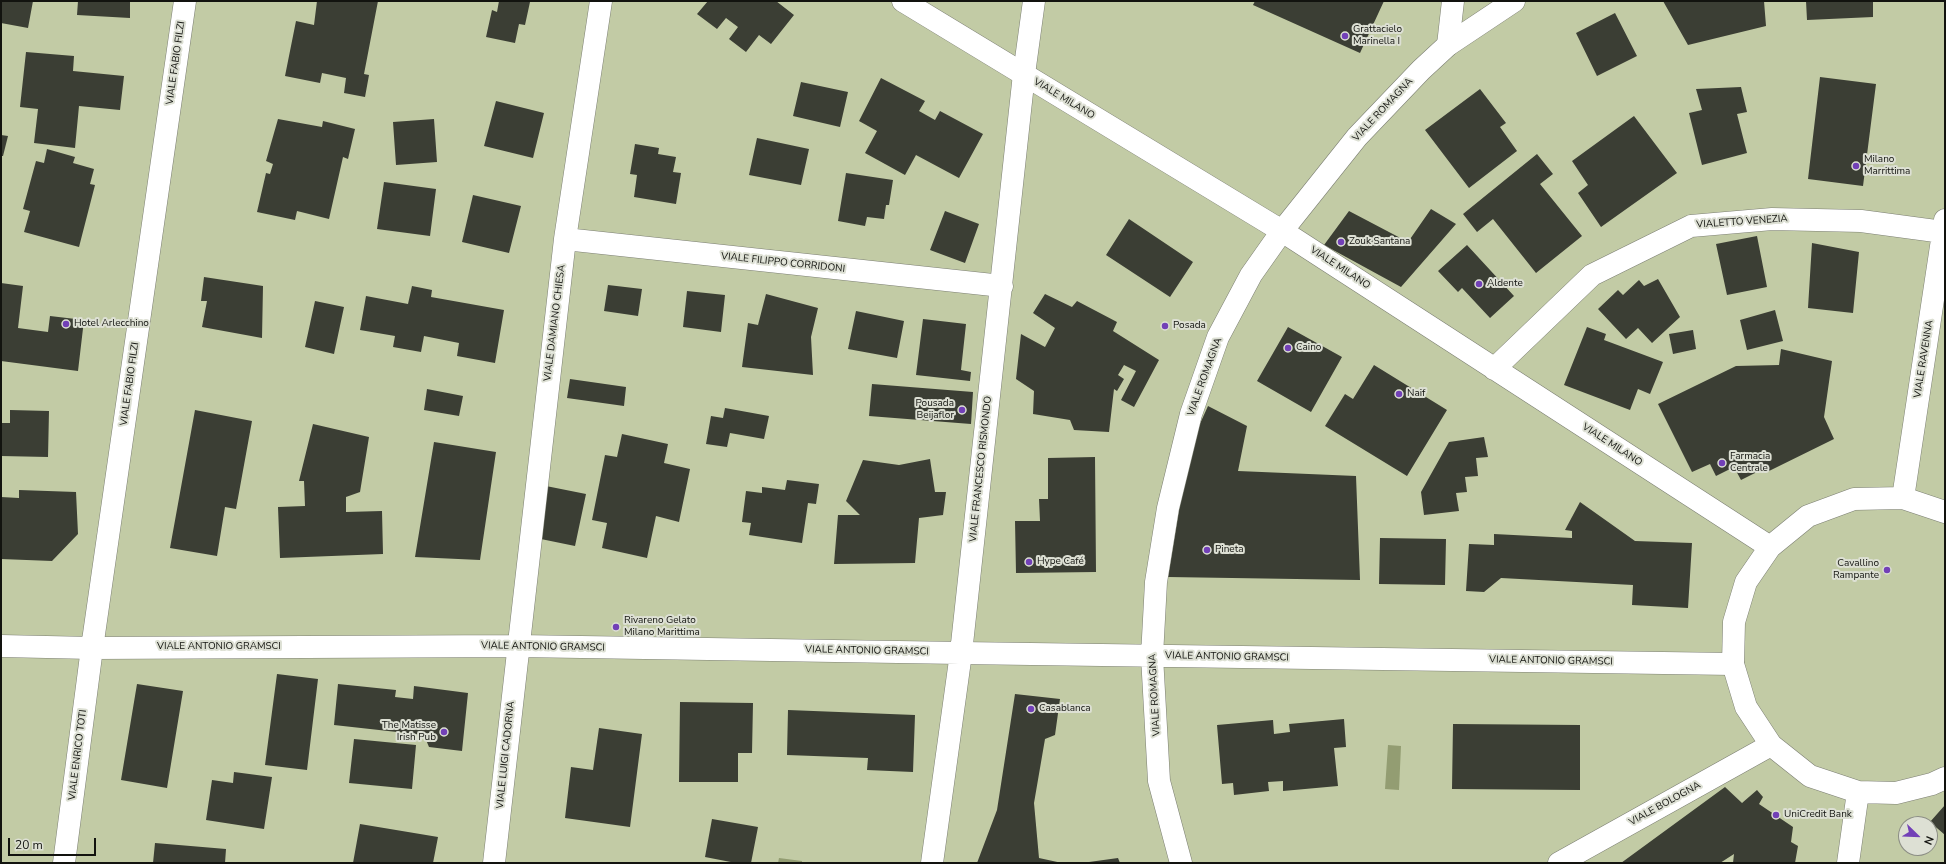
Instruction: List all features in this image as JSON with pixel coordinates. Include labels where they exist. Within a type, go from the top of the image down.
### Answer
[{"type":"street","name":"VIALE FABIO FILZI","points":[[92,648],[185,1]]},
{"type":"street","name":"VIALE DAMIANO CHIESA","points":[[518,646],[565,239],[601,1]]},
{"type":"street","name":"VIALE MILANO","points":[[903,1],[1282,231],[1770,547]]},
{"type":"street","name":"VIALE FRANCESCO RISMONDO","points":[[932,863],[961,653],[1024,74],[1034,1]]},
{"type":"street","points":[[1448,45],[1453,1]]},
{"type":"street","name":"VIALE ROMAGNA","points":[[1181,863],[1159,781],[1152,656],[1156,582],[1168,508],[1191,414],[1218,337],[1251,275],[1282,231],[1357,137],[1421,70],[1448,45],[1514,1]]},
{"type":"street","name":"VIALETTO VENEZIA","points":[[1494,369],[1592,275],[1691,226],[1772,219],[1854,220],[1944,226]]},
{"type":"street","name":"VIALE RAVENNA","points":[[1903,498],[1944,226]]},
{"type":"street","name":"VIALE FILIPPO CORRIDONI","points":[[565,239],[1002,286]]},
{"type":"street","points":[[1945,512],[1903,498],[1854,499],[1808,516],[1770,547],[1746,582],[1734,622],[1733,664],[1746,707],[1771,746],[1810,776],[1858,792],[1896,793],[1932,784],[1945,778]]},
{"type":"street","name":"VIALE ANTONIO GRAMSCI","points":[[1,646],[92,648],[518,646],[1733,664]]},
{"type":"street","name":"VIALE LUIGI CADORNA","points":[[494,863],[518,646]]},
{"type":"street","name":"VIALE ENRICO TOTI","points":[[64,863],[92,648]]},
{"type":"street","name":"VIALE BOLOGNA","points":[[1558,863],[1771,746]]},
{"type":"street","points":[[1848,863],[1858,792]]},
{"type":"shaded area","points":[[1,1],[1945,1],[1945,863],[1,863]]},
{"type":"shaded area","points":[[1388,745],[1401,746],[1399,790],[1385,789]]},
{"type":"shaded area","points":[[779,858],[802,861],[802,863],[778,863]]},
{"type":"building","points":[[1,1],[33,1],[28,28],[1,23]]},
{"type":"building","points":[[78,1],[130,1],[130,18],[77,15]]},
{"type":"building","points":[[317,1],[378,1],[364,74],[369,75],[365,97],[344,93],[346,78],[322,73],[320,83],[285,76],[296,21],[314,25]]},
{"type":"building","points":[[499,1],[530,2],[525,25],[519,24],[515,43],[486,37],[492,10],[497,12]]},
{"type":"building","points":[[708,1],[776,1],[794,15],[771,44],[759,35],[746,52],[729,39],[738,27],[726,18],[717,29],[697,14]]},
{"type":"building","name":"Grattacielo Marinella I","points":[[1255,1],[1384,1],[1360,53],[1253,5]]},
{"type":"building","points":[[1663,1],[1764,1],[1766,26],[1688,45]]},
{"type":"building","points":[[1806,1],[1873,1],[1873,17],[1807,20]]},
{"type":"building","points":[[1615,13],[1637,56],[1597,76],[1576,33]]},
{"type":"building","points":[[26,52],[74,56],[73,71],[124,76],[120,110],[79,106],[75,148],[34,143],[38,109],[20,107]]},
{"type":"building","points":[[1820,77],[1876,84],[1863,186],[1808,179]]},
{"type":"building","points":[[881,78],[925,101],[919,111],[935,120],[940,111],[983,134],[959,178],[916,155],[905,175],[865,153],[877,131],[859,121]]},
{"type":"building","points":[[801,82],[848,92],[840,127],[793,116]]},
{"type":"building","points":[[1741,87],[1747,112],[1737,114],[1747,153],[1702,165],[1689,113],[1702,110],[1696,89]]},
{"type":"building","points":[[1480,89],[1506,123],[1500,127],[1517,151],[1469,188],[1425,130]]},
{"type":"building","points":[[496,101],[544,113],[533,158],[484,146]]},
{"type":"building","points":[[1634,116],[1677,173],[1601,227],[1578,193],[1588,185],[1572,161]]},
{"type":"building","points":[[278,119],[322,127],[323,121],[355,129],[348,159],[343,157],[329,219],[297,211],[295,220],[257,212],[266,173],[270,174],[273,164],[266,161]]},
{"type":"building","points":[[434,119],[437,162],[396,165],[393,122]]},
{"type":"building","points":[[1,135],[8,136],[3,156],[1,156]]},
{"type":"building","points":[[757,138],[809,149],[801,185],[749,175]]},
{"type":"building","points":[[635,144],[659,148],[658,154],[676,157],[673,172],[681,173],[676,204],[634,197],[637,175],[630,174]]},
{"type":"building","points":[[47,149],[75,157],[73,163],[94,169],[90,184],[95,185],[79,247],[24,232],[30,211],[23,209],[36,161],[44,163]]},
{"type":"building","points":[[1537,154],[1553,174],[1540,184],[1582,236],[1536,273],[1493,219],[1477,232],[1463,214]]},
{"type":"building","points":[[846,173],[893,180],[889,205],[886,205],[884,219],[867,217],[865,226],[838,221]]},
{"type":"building","points":[[384,182],[436,189],[430,236],[377,229]]},
{"type":"building","points":[[473,195],[521,206],[509,253],[462,242]]},
{"type":"building","points":[[1431,209],[1456,224],[1401,287],[1324,245],[1349,211],[1408,242]]},
{"type":"building","points":[[945,211],[979,224],[965,263],[930,250]]},
{"type":"building","points":[[1129,219],[1193,262],[1170,297],[1106,255]]},
{"type":"building","points":[[1757,236],[1767,287],[1727,295],[1716,244]]},
{"type":"building","points":[[1812,243],[1859,252],[1853,313],[1808,308]]},
{"type":"building","points":[[1467,245],[1514,296],[1490,318],[1462,288],[1458,292],[1438,271]]},
{"type":"building","points":[[204,277],[263,286],[262,338],[202,327],[207,301],[201,301]]},
{"type":"building","points":[[1658,279],[1680,317],[1652,343],[1638,328],[1626,339],[1598,309],[1618,290],[1623,295],[1639,280],[1644,286]]},
{"type":"building","name":"Hotel Arlecchino","points":[[1,283],[23,286],[18,328],[48,332],[50,316],[84,320],[78,371],[1,361]]},
{"type":"building","points":[[608,285],[642,289],[638,316],[604,311]]},
{"type":"building","points":[[412,286],[432,290],[431,297],[504,310],[495,363],[457,356],[459,343],[424,336],[421,352],[393,347],[395,336],[360,330],[366,296],[408,304]]},
{"type":"building","points":[[687,291],[725,295],[721,332],[683,327]]},
{"type":"building","points":[[766,294],[818,308],[811,337],[813,375],[742,367],[748,323],[758,325]]},
{"type":"building","points":[[1045,294],[1072,307],[1077,301],[1117,322],[1113,331],[1159,360],[1134,407],[1121,400],[1136,371],[1124,365],[1118,375],[1124,379],[1117,391],[1114,389],[1109,432],[1074,430],[1070,420],[1033,414],[1034,391],[1016,379],[1021,334],[1045,347],[1055,328],[1033,313]]},
{"type":"building","points":[[315,301],[344,307],[334,354],[305,347]]},
{"type":"building","points":[[1775,310],[1783,341],[1747,350],[1740,320]]},
{"type":"building","points":[[856,311],[904,321],[897,358],[848,349]]},
{"type":"building","points":[[923,319],[966,324],[961,370],[971,372],[970,381],[916,375]]},
{"type":"building","points":[[1288,327],[1342,357],[1311,412],[1257,381]]},
{"type":"building","points":[[1587,327],[1606,334],[1604,340],[1663,362],[1650,394],[1638,389],[1630,410],[1564,385]]},
{"type":"building","points":[[1693,330],[1696,349],[1673,354],[1669,334]]},
{"type":"building","points":[[1781,349],[1832,361],[1824,417],[1834,439],[1767,472],[1765,468],[1741,480],[1734,467],[1716,476],[1710,464],[1692,472],[1658,404],[1736,366],[1779,365]]},
{"type":"building","points":[[1374,365],[1447,410],[1407,476],[1325,426],[1345,394],[1353,399]]},
{"type":"building","points":[[570,379],[626,387],[624,406],[567,398]]},
{"type":"building","points":[[872,384],[973,392],[971,424],[869,416]]},
{"type":"building","points":[[427,389],[463,396],[459,416],[424,410]]},
{"type":"building","points":[[1208,406],[1247,426],[1238,471],[1356,476],[1360,580],[1168,577],[1189,448]]},
{"type":"building","points":[[725,408],[769,416],[764,439],[730,433],[727,447],[706,444],[711,416],[723,418]]},
{"type":"building","points":[[10,410],[49,411],[48,457],[1,456],[1,423],[10,423]]},
{"type":"building","points":[[195,410],[252,421],[236,509],[225,507],[217,556],[170,548]]},
{"type":"building","points":[[313,424],[369,437],[360,492],[346,497],[346,512],[382,511],[383,554],[280,558],[278,507],[305,506],[304,481],[299,481]]},
{"type":"building","points":[[622,434],[668,444],[664,463],[690,469],[679,522],[656,516],[647,558],[602,548],[607,523],[592,520],[605,455],[617,457]]},
{"type":"building","points":[[1484,437],[1488,457],[1476,458],[1478,476],[1465,477],[1467,492],[1456,493],[1459,511],[1424,515],[1421,492],[1449,442]]},
{"type":"building","points":[[434,442],[496,452],[480,560],[415,557]]},
{"type":"building","points":[[1095,457],[1096,572],[1016,573],[1015,521],[1040,521],[1039,499],[1048,499],[1048,458]]},
{"type":"building","points":[[930,459],[935,492],[946,492],[943,515],[919,518],[915,563],[834,564],[838,515],[860,515],[846,501],[863,460],[899,465]]},
{"type":"building","points":[[787,480],[819,484],[816,504],[808,503],[802,543],[749,535],[751,523],[742,522],[746,491],[762,493],[762,487],[785,490]]},
{"type":"building","points":[[546,486],[586,494],[575,546],[536,538]]},
{"type":"building","points":[[19,490],[76,492],[78,534],[52,561],[1,559],[1,497],[19,498]]},
{"type":"building","points":[[1580,502],[1635,541],[1692,543],[1688,608],[1632,605],[1633,585],[1501,578],[1484,592],[1466,591],[1469,544],[1494,545],[1494,534],[1572,538],[1572,531],[1565,530]]},
{"type":"building","points":[[1380,538],[1446,539],[1445,585],[1379,584]]},
{"type":"building","points":[[277,674],[318,679],[307,770],[265,765]]},
{"type":"building","points":[[137,684],[183,691],[167,788],[121,780]]},
{"type":"building","points":[[338,684],[396,690],[395,697],[413,699],[414,686],[468,693],[462,751],[429,747],[424,735],[334,725]]},
{"type":"building","points":[[1015,694],[1060,699],[1055,735],[1045,739],[1034,803],[1039,858],[1062,863],[977,863],[997,810]]},
{"type":"building","points":[[680,702],[753,703],[752,753],[738,753],[738,782],[679,782]]},
{"type":"building","points":[[788,710],[915,715],[913,772],[867,770],[868,758],[787,755]]},
{"type":"building","points":[[1344,719],[1346,747],[1334,748],[1338,786],[1283,791],[1283,781],[1268,782],[1269,791],[1234,795],[1233,783],[1222,784],[1217,725],[1273,720],[1274,734],[1290,732],[1289,724]]},
{"type":"building","points":[[1453,724],[1580,725],[1580,790],[1452,789]]},
{"type":"building","points":[[599,728],[642,734],[630,827],[565,818],[571,767],[593,770]]},
{"type":"building","points":[[354,739],[416,745],[412,789],[349,783]]},
{"type":"building","points":[[234,772],[272,777],[264,829],[206,820],[212,780],[233,783]]},
{"type":"building","points":[[1725,787],[1742,803],[1757,790],[1763,797],[1759,804],[1793,827],[1791,842],[1798,846],[1795,863],[1733,863],[1734,854],[1720,863],[1621,863]]},
{"type":"building","points":[[1945,805],[1945,835],[1938,829],[1938,816],[1935,816]]},
{"type":"building","points":[[712,819],[758,827],[751,863],[736,863],[705,857]]},
{"type":"building","points":[[360,824],[438,837],[433,863],[353,863]]},
{"type":"building","points":[[155,843],[226,849],[225,863],[153,863]]},
{"type":"building","points":[[1118,858],[1120,863],[1089,863],[1089,862]]},
{"type":"place","name":"Grattacielo Marinella I","points":[[1345,36]]},
{"type":"place","name":"Milano Marrittima","points":[[1856,166]]},
{"type":"place","name":"Zouk Santana","points":[[1341,242]]},
{"type":"place","name":"Aldente","points":[[1479,284]]},
{"type":"place","name":"Hotel Arlecchino","points":[[66,324]]},
{"type":"place","name":"Posada","points":[[1165,326]]},
{"type":"place","name":"Caino","points":[[1288,348]]},
{"type":"place","name":"Naif","points":[[1399,394]]},
{"type":"place","name":"Pousada Beijaflor","points":[[962,410]]},
{"type":"place","name":"Farmacia Centrale","points":[[1722,463]]},
{"type":"place","name":"Pineta","points":[[1207,550]]},
{"type":"place","name":"Hype Café","points":[[1029,562]]},
{"type":"place","name":"Cavallino Rampante","points":[[1887,570]]},
{"type":"place","name":"Rivareno Gelato Milano Marittima","points":[[616,627]]},
{"type":"place","name":"Casablanca","points":[[1031,709]]},
{"type":"place","name":"The Matisse Irish Pub","points":[[444,732]]},
{"type":"place","name":"UniCredit Bank","points":[[1776,815]]}]
